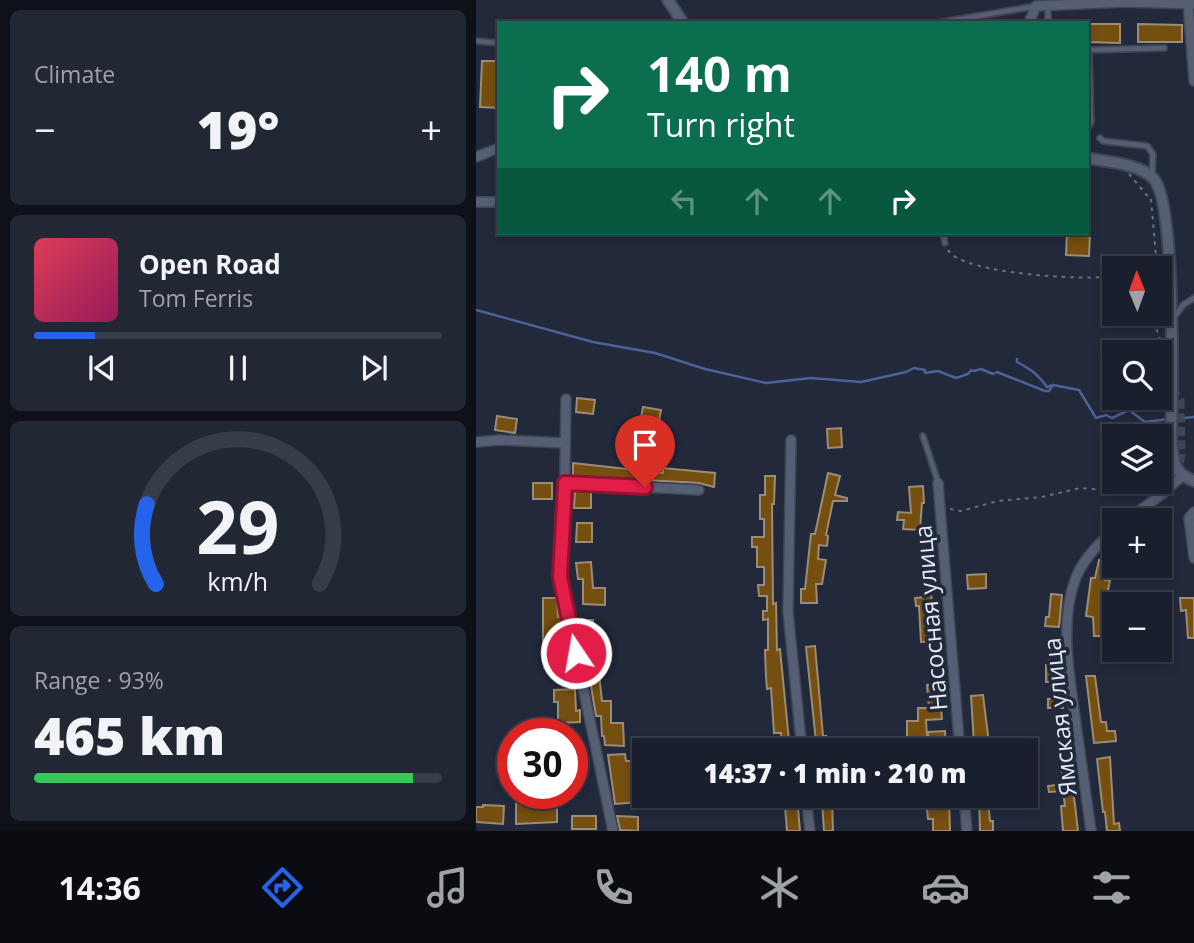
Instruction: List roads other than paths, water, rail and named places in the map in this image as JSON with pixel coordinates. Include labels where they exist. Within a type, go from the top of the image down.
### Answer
[{"type":"street","points":[[668,0],[682,21]]},
{"type":"street","points":[[1030,21],[1036,6],[1130,1],[1191,4],[1194,81]]},
{"type":"street","points":[[477,156],[497,149]]},
{"type":"street","points":[[1089,158],[1135,168],[1152,177],[1160,188],[1165,211],[1167,256]]},
{"type":"street","points":[[476,202],[497,202]]},
{"type":"street","points":[[1143,508],[1165,492],[1179,471],[1172,433],[1168,379],[1170,326]]},
{"type":"street","points":[[566,399],[560,577],[613,831]]},
{"type":"street","points":[[476,442],[499,440],[565,443]]},
{"type":"street","points":[[791,440],[788,612],[801,738]]},
{"type":"street","points":[[1179,471],[1194,481]]},
{"type":"street","points":[[565,483],[699,490]]},
{"type":"street","name":"Насосная улица","points":[[938,483],[959,738]]},
{"type":"street","points":[[1194,512],[1189,518],[1194,558]]},
{"type":"street","name":"Ямская улица","points":[[1091,831],[1070,680],[1069,612],[1079,571],[1090,554],[1102,542]]},
{"type":"street","points":[[807,808],[810,831]]},
{"type":"street","points":[[965,808],[967,831]]},
{"type":"lane","points":[[949,21],[1036,6]]},
{"type":"lane","points":[[1048,6],[1048,21]]},
{"type":"lane","points":[[476,41],[497,43]]},
{"type":"lane","points":[[1089,50],[1164,48]]},
{"type":"lane","points":[[1089,74],[1089,126]]},
{"type":"lane","points":[[1100,138],[1103,141],[1147,146],[1153,154],[1152,177]]},
{"type":"lane","points":[[943,235],[945,243]]},
{"type":"lane","points":[[1172,320],[1183,305],[1194,298]]},
{"type":"lane","points":[[923,436],[938,483]]},
{"type":"waterway","points":[[476,310],[593,342],[655,353],[705,369],[766,383],[811,378],[861,382],[914,368],[925,370],[925,373],[938,371],[956,378],[968,374],[971,370],[981,369],[993,374],[997,372],[1045,391],[1049,391],[1053,385],[1079,390],[1096,418],[1106,415],[1112,418],[1129,410],[1145,422],[1168,419]]},
{"type":"waterway","points":[[1017,359],[1017,362],[1034,372],[1047,387],[1053,385]]},
{"type":"waterway","points":[[1175,419],[1194,417]]},
{"type":"tunnel","points":[[1172,389],[1180,400],[1181,454],[1178,470]]}]
